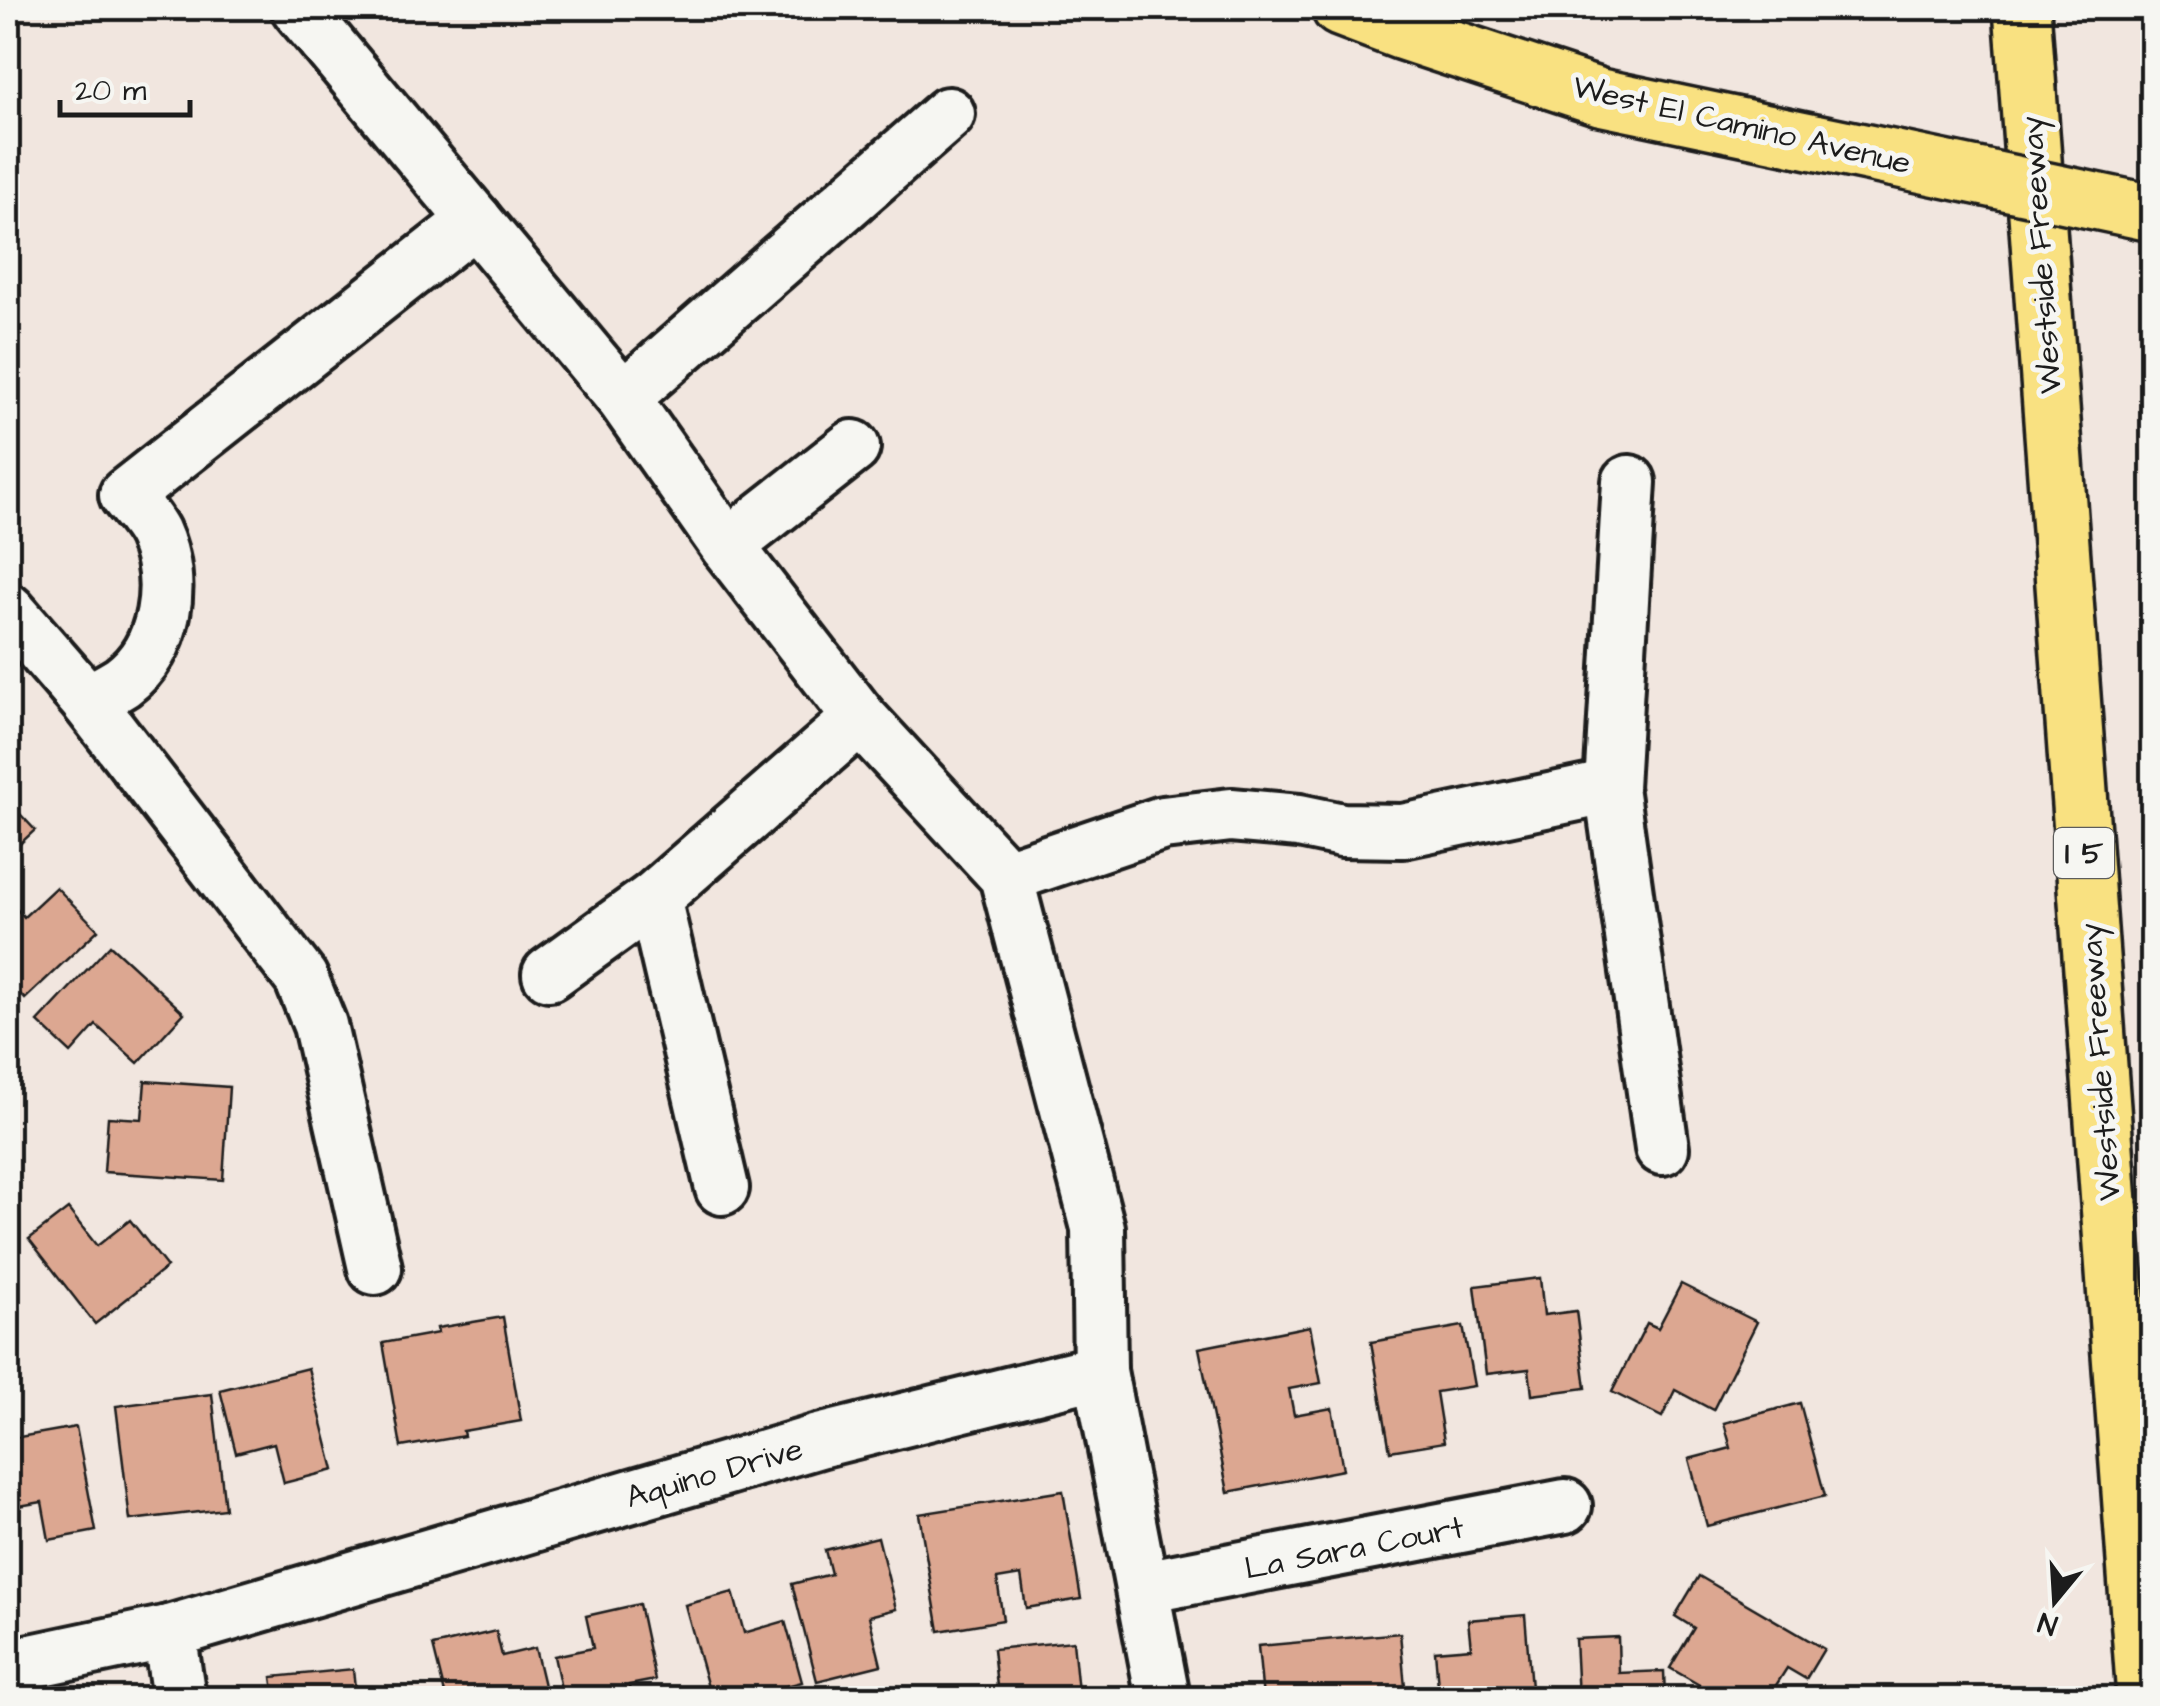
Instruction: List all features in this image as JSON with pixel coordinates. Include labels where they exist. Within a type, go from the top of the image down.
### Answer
[{"type":"main road","name":"West El Camino Avenue","points":[[1340,8],[1600,96],[2152,213]]},
{"type":"main road","name":"Westside Freeway","points":[[2022,8],[2145,1698]]},
{"type":"street","points":[[298,8],[623,398],[728,546],[860,718],[1006,876],[1098,1228],[1100,1371],[1164,1698]]},
{"type":"street","points":[[623,398],[948,114]]},
{"type":"street","points":[[88,702],[124,680],[143,660],[162,622],[167,581],[162,554],[152,528],[126,495],[476,220]]},
{"type":"street","points":[[728,546],[854,447]]},
{"type":"street","points":[[1630,482],[1612,787],[1662,1148]]},
{"type":"street","points":[[8,610],[88,702],[301,978],[320,1024],[375,1268]]},
{"type":"street","points":[[549,974],[654,898],[860,718]]},
{"type":"street","points":[[1006,876],[1162,823],[1231,815],[1300,821],[1342,830],[1403,830],[1612,787]]},
{"type":"street","points":[[654,898],[722,1188]]},
{"type":"street","name":"Aquino Drive","points":[[8,1666],[169,1632],[818,1442],[1100,1371]]},
{"type":"street","name":"La Sara Court","points":[[1144,1587],[1565,1506]]},
{"type":"street","points":[[169,1632],[179,1698]]},
{"type":"building","points":[[8,801],[35,830],[8,855]]},
{"type":"building","points":[[56,887],[98,930],[25,999],[8,981],[8,900],[24,917]]},
{"type":"building","points":[[110,945],[184,1013],[138,1063],[96,1025],[71,1053],[38,1022]]},
{"type":"building","points":[[145,1081],[229,1087],[223,1180],[104,1172],[108,1117],[142,1119]]},
{"type":"building","points":[[68,1209],[97,1246],[130,1220],[167,1267],[95,1324],[29,1239]]},
{"type":"building","points":[[1540,1278],[1544,1315],[1576,1311],[1586,1388],[1532,1395],[1529,1369],[1486,1374],[1475,1286]]},
{"type":"building","points":[[1681,1284],[1757,1322],[1713,1410],[1675,1390],[1662,1417],[1612,1392],[1647,1323],[1658,1328]]},
{"type":"building","points":[[503,1317],[521,1421],[401,1447],[383,1343],[438,1333],[437,1328]]},
{"type":"building","points":[[1310,1326],[1321,1383],[1289,1389],[1294,1415],[1332,1408],[1343,1470],[1228,1492],[1199,1348]]},
{"type":"building","points":[[1463,1326],[1474,1386],[1436,1392],[1444,1442],[1390,1451],[1371,1342]]},
{"type":"building","points":[[308,1368],[334,1470],[284,1483],[274,1443],[236,1453],[220,1390]]},
{"type":"building","points":[[212,1394],[225,1509],[130,1520],[116,1406]]},
{"type":"building","points":[[1800,1403],[1825,1496],[1707,1526],[1689,1459],[1731,1448],[1724,1423]]},
{"type":"building","points":[[76,1427],[96,1531],[49,1540],[42,1502],[8,1508],[8,1439]]},
{"type":"building","points":[[1063,1491],[1081,1599],[1026,1608],[1021,1575],[997,1579],[1003,1620],[939,1631],[919,1514]]},
{"type":"building","points":[[878,1537],[896,1609],[869,1616],[881,1665],[817,1681],[792,1584],[831,1574],[825,1550]]},
{"type":"building","points":[[1699,1576],[1824,1649],[1806,1679],[1787,1668],[1768,1698],[1722,1698],[1670,1668],[1694,1628],[1675,1616]]},
{"type":"building","points":[[733,1592],[744,1633],[785,1621],[802,1682],[740,1698],[711,1698],[685,1605]]},
{"type":"building","points":[[639,1604],[655,1680],[629,1685],[631,1698],[563,1698],[554,1656],[593,1648],[586,1616]]},
{"type":"building","points":[[1525,1615],[1531,1688],[1505,1690],[1505,1698],[1439,1698],[1435,1651],[1471,1648],[1468,1620]]},
{"type":"building","points":[[496,1631],[502,1656],[535,1648],[547,1698],[446,1698],[433,1646]]},
{"type":"building","points":[[1400,1633],[1406,1698],[1263,1698],[1258,1646]]},
{"type":"building","points":[[1618,1637],[1619,1673],[1664,1671],[1665,1698],[1578,1698],[1575,1639]]},
{"type":"building","points":[[1073,1641],[1078,1692],[1053,1698],[964,1698],[963,1689],[997,1686],[993,1649]]},
{"type":"building","points":[[353,1669],[356,1698],[275,1698],[272,1677]]}]
